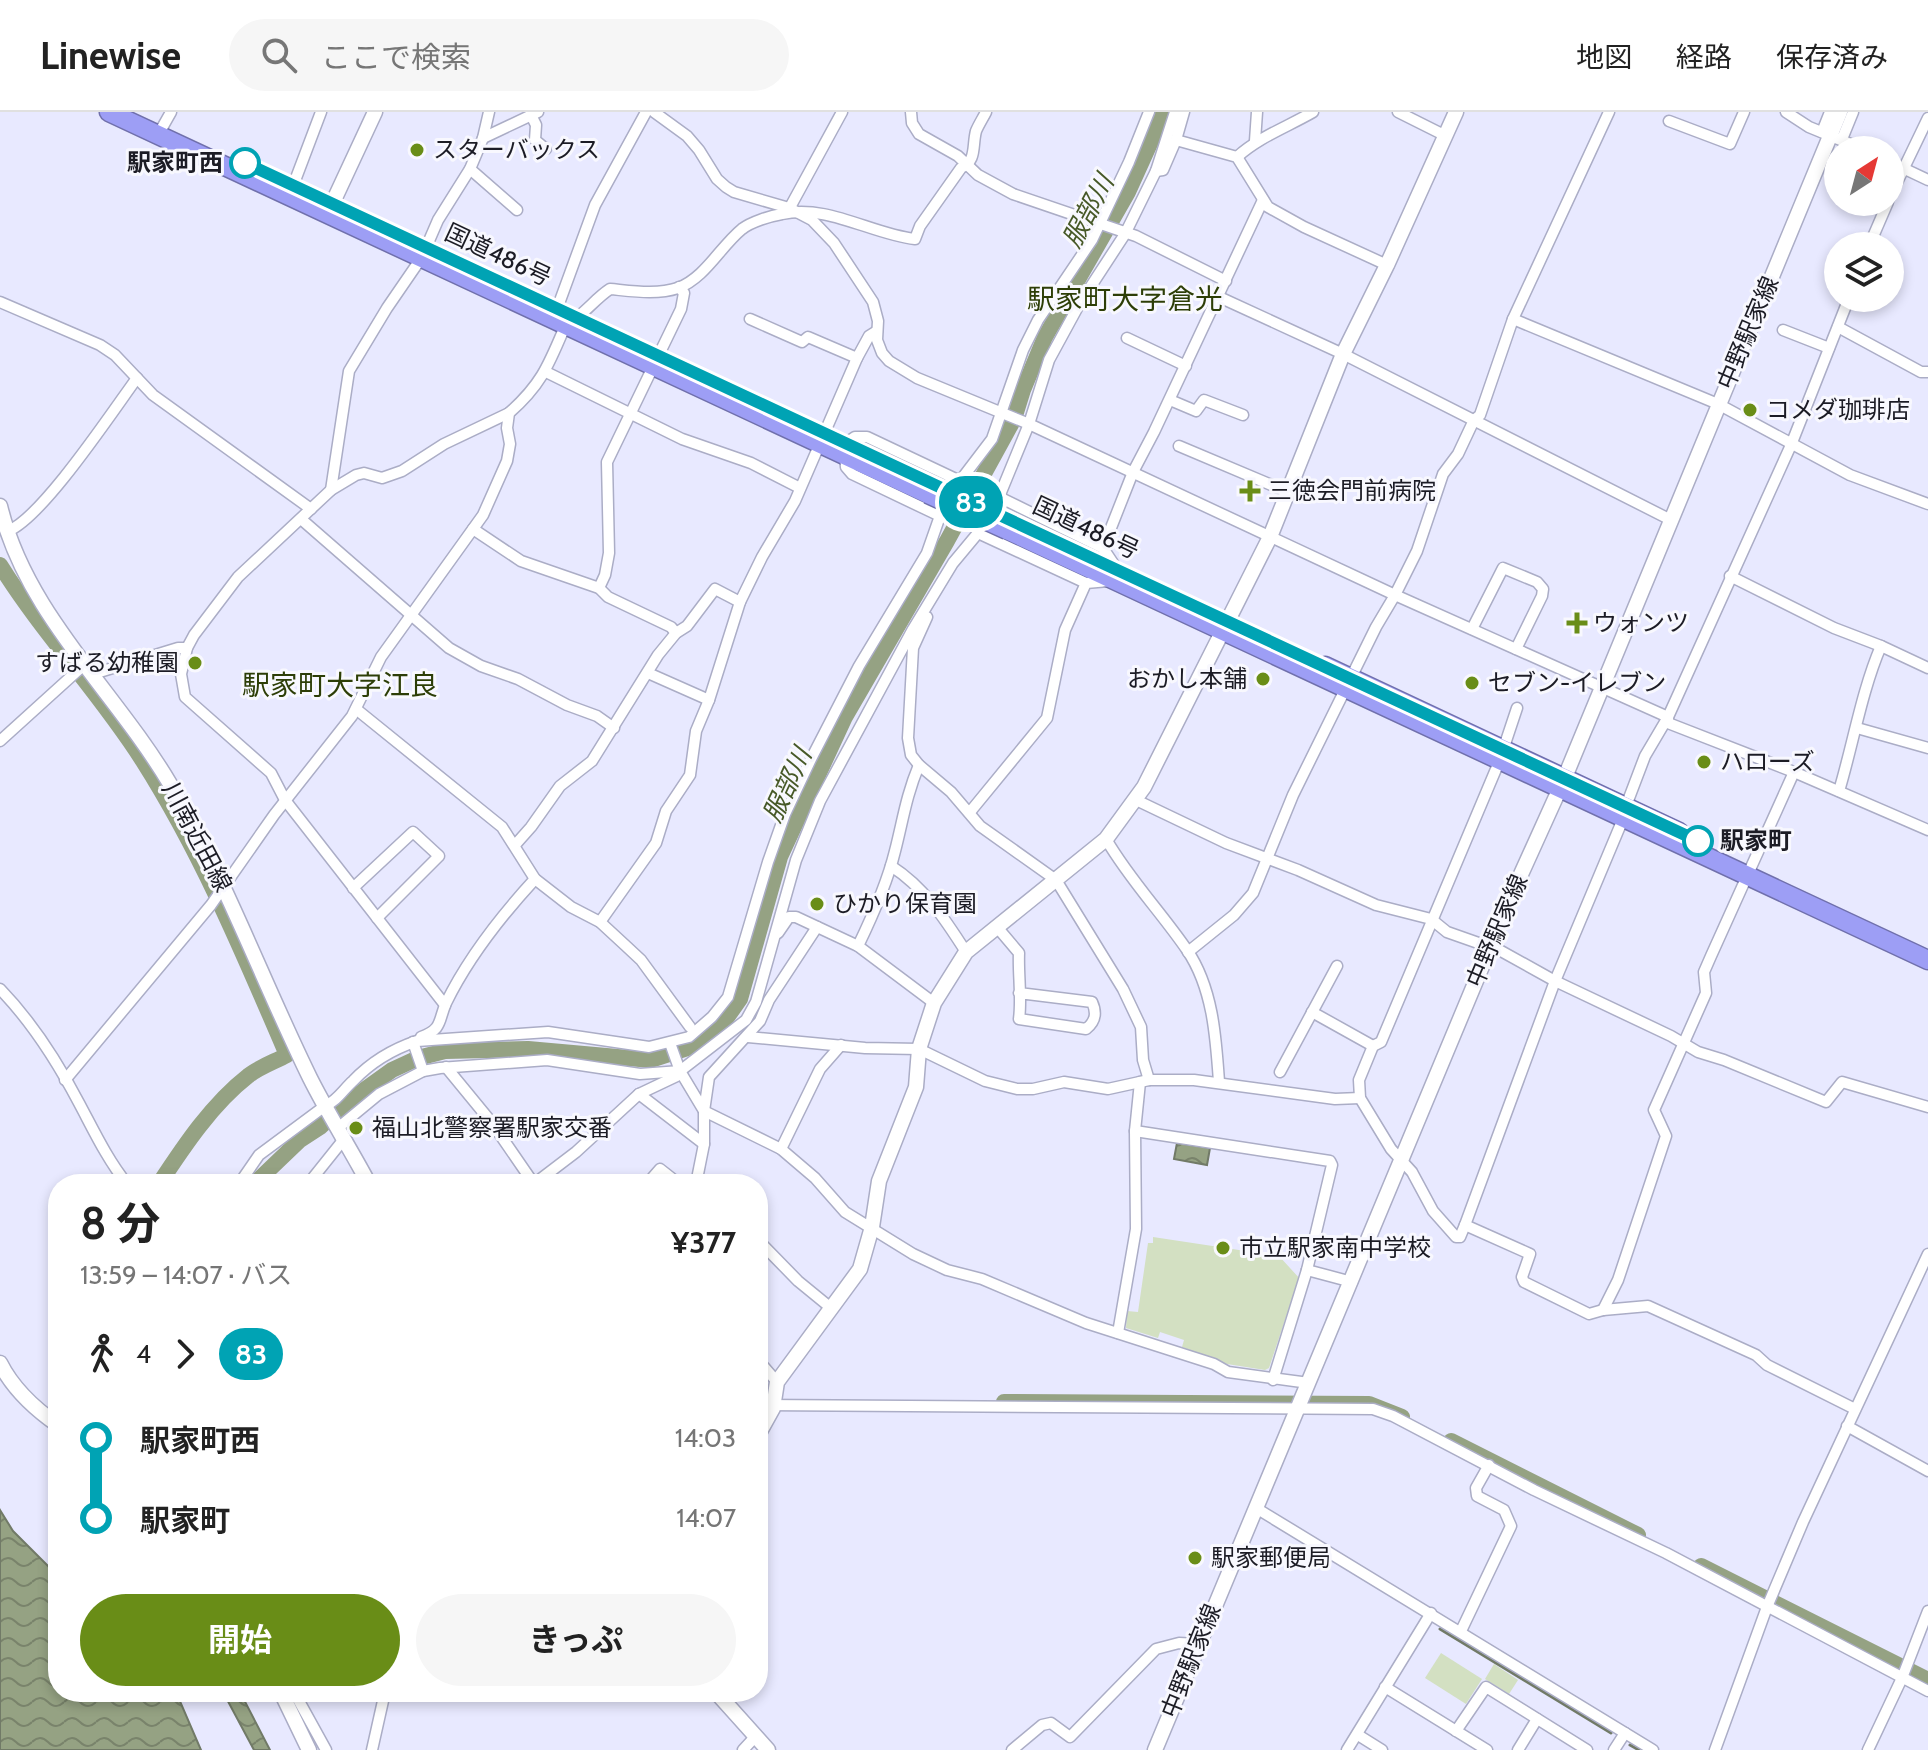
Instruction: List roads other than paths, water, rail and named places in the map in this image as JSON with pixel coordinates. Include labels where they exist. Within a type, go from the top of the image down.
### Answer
[{"type":"highway","name":"国道486号","points":[[109,112],[165,124],[330,208],[1624,812],[1928,960]]},
{"type":"highway","name":"国道486号","points":[[137,112],[293,186],[330,208]]},
{"type":"highway","name":"国道486号","points":[[1750,872],[1928,948]]},
{"type":"main road","points":[[330,208],[375,112]]},
{"type":"main road","points":[[768,1400],[777,1382],[860,1269],[872,1227],[879,1181],[916,1087],[923,1030],[934,1003],[966,952],[1106,839],[1136,800],[1270,537],[1343,354],[1456,112]]},
{"type":"main road","name":"中野駅家線","points":[[1155,1750],[1490,947],[1562,784],[1669,519],[1840,112]]},
{"type":"main road","name":"川南近田線","points":[[0,506],[26,575],[54,623],[168,782],[225,887],[326,1108],[364,1174]]},
{"type":"main road","points":[[0,1363],[29,1402],[48,1417]]},
{"type":"main road","points":[[286,1702],[309,1750]]},
{"type":"main road","points":[[725,1702],[768,1750]]},
{"type":"street","points":[[293,186],[321,112]]},
{"type":"street","points":[[331,490],[349,371],[470,169],[483,138],[489,112]]},
{"type":"street","points":[[445,1005],[285,800],[271,773],[185,697],[181,674],[187,648],[238,577],[331,490],[356,475],[364,473],[382,478],[402,471],[444,444],[509,413],[532,393],[546,372],[567,317],[595,205],[646,112]]},
{"type":"street","points":[[654,112],[687,136],[717,179],[734,192],[792,212],[812,217],[833,216],[915,239],[920,226],[961,168],[972,159],[976,133],[986,112]]},
{"type":"street","points":[[567,317],[590,305],[610,289],[648,291],[679,287],[691,281],[743,228],[792,212],[842,112]]},
{"type":"street","points":[[911,112],[912,123],[919,134],[946,149],[978,175],[1013,194],[1172,252],[1226,281]]},
{"type":"street","points":[[246,1174],[259,1155],[334,1103],[371,1065],[399,1047],[548,1032],[649,1047],[689,1037],[712,1017],[728,997],[785,814],[859,666],[927,553],[940,516],[960,481],[992,439],[1003,415],[1023,350],[1038,320],[1101,226],[1149,112]]},
{"type":"street","points":[[338,1125],[379,1094],[422,1070],[547,1060],[640,1074],[679,1068],[746,1020],[756,1002],[796,860],[820,801],[931,598],[953,563],[978,533],[999,497],[1064,331],[1125,234],[1156,171],[1175,112]]},
{"type":"street","points":[[1156,171],[1163,170],[1184,112]]},
{"type":"street","points":[[1255,141],[1257,112]]},
{"type":"street","points":[[1237,157],[1255,141],[1313,112]]},
{"type":"street","points":[[1398,112],[1446,136]]},
{"type":"street","points":[[1188,952],[1234,915],[1253,893],[1293,795],[1395,595],[1431,515],[1443,474],[1458,454],[1474,420],[1480,415],[1513,319],[1609,112]]},
{"type":"street","points":[[1669,121],[1730,144],[1744,112]]},
{"type":"street","points":[[1786,112],[1832,135]]},
{"type":"street","points":[[1830,112],[1832,135]]},
{"type":"street","points":[[1832,135],[1853,112]]},
{"type":"street","points":[[483,138],[534,114],[535,140],[546,149]]},
{"type":"street","points":[[1904,166],[1928,118]]},
{"type":"street","points":[[1176,140],[1237,157],[1268,207],[1387,265]]},
{"type":"street","points":[[1904,168],[1928,180]]},
{"type":"street","points":[[470,169],[517,210]]},
{"type":"street","points":[[1103,548],[1133,472],[1263,200]]},
{"type":"street","points":[[812,217],[834,243],[873,302],[882,353],[889,361],[943,391],[1029,424],[1395,595],[1668,717]]},
{"type":"street","points":[[599,588],[609,553],[607,462],[681,309],[684,293],[679,287]]},
{"type":"street","points":[[1219,297],[1343,354],[1669,519]]},
{"type":"street","points":[[0,302],[100,345],[115,355],[153,395],[311,509]]},
{"type":"street","points":[[1517,708],[1501,756],[1381,1042],[1373,1046],[1359,1080],[1360,1098],[1391,1149],[1403,1160],[1433,1211],[1456,1237],[1460,1237],[1465,1225],[1555,981],[1645,756],[1668,717],[1791,445],[1844,312]]},
{"type":"street","points":[[750,319],[802,342],[808,337],[857,358]]},
{"type":"street","points":[[1513,319],[1718,404],[1850,475],[1928,504]]},
{"type":"street","points":[[1838,327],[1921,372],[1928,372]]},
{"type":"street","points":[[1783,330],[1829,348]]},
{"type":"street","points":[[600,922],[656,843],[666,811],[690,775],[696,731],[740,602],[800,488],[857,358],[869,336],[877,331]]},
{"type":"street","points":[[1127,338],[1186,366]]},
{"type":"street","points":[[546,372],[682,439],[751,463],[800,488]]},
{"type":"street","points":[[8,531],[17,528],[53,491],[137,378]]},
{"type":"street","points":[[1170,400],[1196,411],[1204,400],[1243,415]]},
{"type":"street","points":[[65,1080],[225,887],[285,800],[356,709],[381,657],[483,515],[507,461],[509,413]]},
{"type":"street","points":[[940,516],[852,474],[846,467],[846,449],[855,437],[867,437],[960,481]]},
{"type":"street","points":[[1179,446],[1288,492]]},
{"type":"street","points":[[978,533],[1086,583],[1114,575],[1103,548],[999,497]]},
{"type":"street","points":[[301,519],[449,648],[481,666],[518,679],[567,705],[597,716],[614,728]]},
{"type":"street","points":[[473,529],[521,561],[599,588],[608,597],[671,627],[676,633]]},
{"type":"street","points":[[1472,629],[1503,568],[1537,582],[1543,589],[1542,596],[1516,649]]},
{"type":"street","points":[[1730,576],[1834,628],[1928,668]]},
{"type":"street","points":[[970,812],[1047,718],[1065,630],[1086,583]]},
{"type":"street","points":[[515,845],[560,786],[592,761],[658,655],[676,633],[687,626],[715,589],[740,602]]},
{"type":"street","points":[[931,598],[934,600],[913,648],[908,738],[911,755],[970,812],[980,826],[1056,880],[1123,989],[1141,1027],[1145,1081],[1135,1131],[1136,1229],[1118,1333]]},
{"type":"street","points":[[1839,791],[1869,673],[1881,646]]},
{"type":"street","points":[[0,741],[89,669],[187,648]]},
{"type":"street","points":[[648,673],[709,700]]},
{"type":"street","points":[[356,709],[489,814],[515,845],[535,879],[571,907],[600,922],[641,960],[690,1027]]},
{"type":"street","points":[[1668,717],[1668,723],[1794,772],[1928,830]]},
{"type":"street","points":[[1857,728],[1928,748]]},
{"type":"street","points":[[858,946],[880,899],[891,866],[907,793],[919,765]]},
{"type":"street","points":[[1603,1310],[1618,1280],[1666,1136],[1654,1110],[1706,993],[1704,972],[1707,964],[1794,772]]},
{"type":"street","points":[[1136,800],[1226,843],[1376,905],[1431,919],[1447,932],[1490,947],[1682,1044],[1826,1102],[1842,1082],[1928,1107]]},
{"type":"street","points":[[353,888],[413,832],[439,856],[377,918]]},
{"type":"street","points":[[1106,839],[1124,870],[1188,952],[1207,996],[1216,1037],[1219,1082]]},
{"type":"street","points":[[891,866],[919,888],[966,952]]},
{"type":"street","points":[[415,1044],[420,1037],[434,1032],[445,1005],[486,938],[535,879]]},
{"type":"street","points":[[773,940],[789,917],[796,917],[858,946],[934,1003]]},
{"type":"street","points":[[698,1174],[704,1144],[704,1111],[709,1077],[748,1037],[817,927]]},
{"type":"street","points":[[997,927],[1019,953],[1019,993],[1021,1004],[1019,1019],[1086,1029],[1094,1023],[1096,1011],[1092,1002],[1019,993]]},
{"type":"street","points":[[1280,1072],[1337,966]]},
{"type":"street","points":[[0,989],[42,1043],[119,1174]]},
{"type":"street","points":[[1312,1012],[1373,1046]]},
{"type":"street","points":[[670,1043],[687,1033],[690,1027],[712,1017]]},
{"type":"street","points":[[748,1037],[919,1049],[1001,1087],[1033,1089],[1064,1082],[1108,1089],[1145,1081],[1219,1082],[1335,1099],[1360,1098]]},
{"type":"street","points":[[670,1043],[679,1068],[704,1111],[781,1149],[815,1178],[845,1212],[913,1254],[947,1270],[982,1279],[1052,1310],[1214,1364],[1228,1372],[1309,1383]]},
{"type":"street","points":[[415,1044],[422,1070]]},
{"type":"street","points":[[781,1149],[820,1069],[841,1045]]},
{"type":"street","points":[[446,1067],[492,1123],[527,1174]]},
{"type":"street","points":[[547,1174],[639,1094],[677,1076],[679,1068]]},
{"type":"street","points":[[639,1094],[704,1144]]},
{"type":"street","points":[[1135,1131],[1330,1161],[1332,1165],[1307,1270],[1273,1380]]},
{"type":"street","points":[[316,1174],[340,1144],[347,1141]]},
{"type":"street","points":[[1465,1225],[1530,1254],[1522,1277],[1524,1282],[1589,1314],[1648,1306],[1756,1355],[1767,1365],[1855,1409]]},
{"type":"street","points":[[768,1250],[831,1308]]},
{"type":"street","points":[[1715,1750],[1767,1607],[1847,1426],[1927,1261]]},
{"type":"street","points":[[1307,1270],[1352,1282]]},
{"type":"street","points":[[768,1372],[777,1382]]},
{"type":"street","points":[[768,1404],[1300,1404],[1373,1409],[1393,1416],[1767,1607],[1904,1672],[1928,1691]]},
{"type":"street","points":[[1847,1426],[1928,1471]]},
{"type":"street","points":[[1461,1631],[1511,1526],[1504,1510],[1477,1496],[1476,1488],[1489,1465]]},
{"type":"street","points":[[1256,1508],[1653,1750]]},
{"type":"street","points":[[1868,1750],[1928,1611]]},
{"type":"street","points":[[1347,1750],[1431,1613]]},
{"type":"street","points":[[1012,1750],[1042,1725],[1051,1723],[1070,1737],[1156,1649],[1179,1643],[1198,1644]]},
{"type":"street","points":[[1385,1687],[1487,1750]]},
{"type":"street","points":[[1456,1731],[1486,1687],[1537,1719],[1571,1746],[1587,1750]]},
{"type":"street","points":[[300,1702],[326,1750]]},
{"type":"street","points":[[372,1750],[383,1702]]},
{"type":"street","points":[[1518,1750],[1537,1719]]},
{"type":"street","points":[[1614,1750],[1625,1733]]},
{"type":"street","points":[[1358,1735],[1382,1750]]},
{"type":"street","points":[[743,1750],[755,1737]]},
{"type":"water","points":[[1177,1143],[1210,1148],[1207,1165],[1174,1159]]},
{"type":"water","points":[[0,1510],[13,1531],[48,1566],[48,1702],[180,1702],[201,1750],[0,1750]]},
{"type":"water","points":[[228,1702],[245,1702],[270,1750],[254,1750]]},
{"type":"waterway","name":"服部川","points":[[264,1174],[346,1103],[392,1070],[418,1058],[445,1051],[528,1049],[651,1060],[688,1048],[723,1023],[740,999],[780,857],[845,717],[1014,419],[1045,337],[1128,192],[1161,112]]},
{"type":"waterway","points":[[0,565],[34,615],[109,711],[164,796],[221,905],[287,1055],[252,1073],[222,1099],[166,1174]]},
{"type":"waterway","points":[[1004,1402],[1369,1404],[1402,1417]]},
{"type":"waterway","points":[[1451,1441],[1638,1535]]},
{"type":"waterway","points":[[1701,1566],[1928,1680]]},
{"type":"waterway","points":[[1440,1629],[1611,1733]]},
{"type":"waterway","points":[[1630,1745],[1639,1750]]},
{"type":"place","name":"スターバックス","points":[[417,150]]},
{"type":"place","name":"駅家町西","points":[[245,163]]},
{"type":"place","name":"コメダ珈琲店","points":[[1750,410]]},
{"type":"place","name":"三徳会門前病院","points":[[1250,491]]},
{"type":"place","name":"ウォンツ","points":[[1577,623]]},
{"type":"place","name":"すばる幼稚園","points":[[195,663]]},
{"type":"place","name":"おかし本舗","points":[[1263,679]]},
{"type":"place","name":"セブン-イレブン","points":[[1472,683]]},
{"type":"place","name":"ハローズ","points":[[1704,762]]},
{"type":"place","name":"駅家町","points":[[1698,841]]},
{"type":"place","name":"ひかり保育園","points":[[817,904]]},
{"type":"place","name":"福山北警察署駅家交番","points":[[356,1128]]},
{"type":"place","name":"市立駅家南中学校","points":[[1223,1248]]},
{"type":"place","name":"駅家郵便局","points":[[1195,1558]]},
{"type":"district","name":"駅家町大字倉光","points":[[1125,299]]},
{"type":"district","name":"駅家町大字江良","points":[[340,685]]}]
